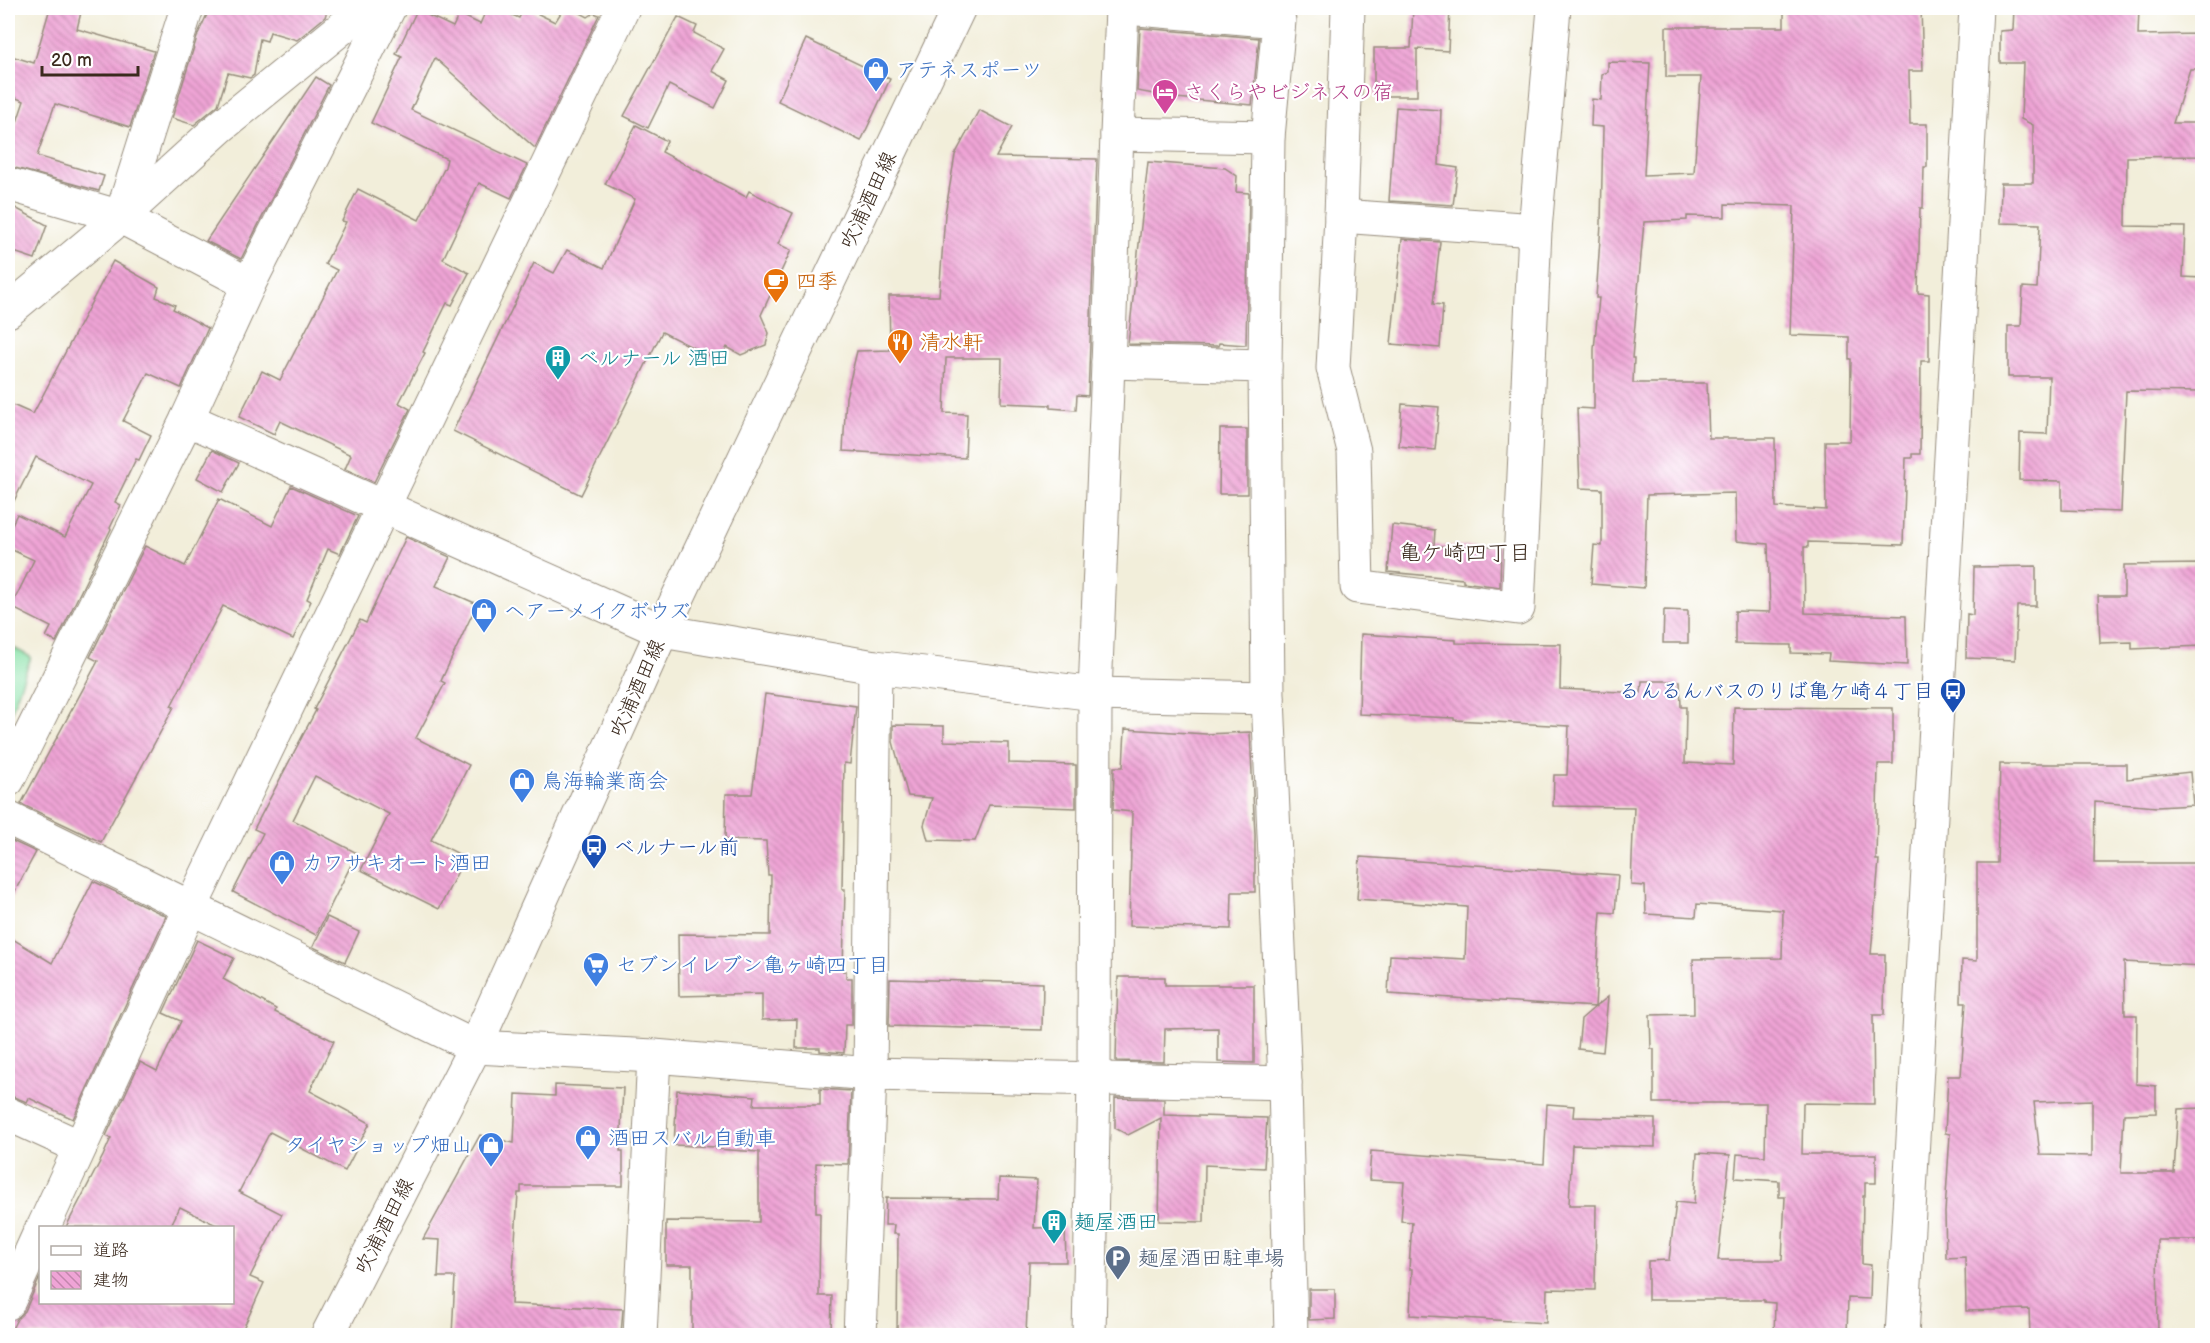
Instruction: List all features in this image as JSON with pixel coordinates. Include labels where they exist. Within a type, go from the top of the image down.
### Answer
[{"type":"street","points":[[121,217],[187,8]]},
{"type":"street","points":[[8,311],[121,217],[219,128],[366,8]]},
{"type":"street","points":[[8,780],[187,419],[249,284],[389,8]]},
{"type":"street","points":[[43,1226],[191,907],[623,8]]},
{"type":"street","name":"吹浦酒田線","points":[[327,1335],[475,1047],[663,631],[959,8]]},
{"type":"street","points":[[1089,1335],[1094,1079],[1095,694],[1124,8],[1280,21],[1268,137],[1265,366],[1268,698],[1285,1083],[1291,1335]]},
{"type":"street","points":[[1348,8],[1333,368],[1354,451],[1357,587],[1518,608],[1535,230],[1554,8]]},
{"type":"street","points":[[1902,1335],[1976,8]]},
{"type":"street","points":[[1117,134],[1268,137]]},
{"type":"street","points":[[8,184],[121,217],[249,284]]},
{"type":"street","points":[[1341,216],[1535,230]]},
{"type":"street","points":[[1108,362],[1265,366]]},
{"type":"street","points":[[187,419],[663,631],[875,667],[1095,694],[1268,698]]},
{"type":"street","points":[[860,1335],[870,1074],[875,667]]},
{"type":"street","points":[[8,818],[475,1047],[654,1056],[870,1074],[1285,1083]]},
{"type":"street","points":[[640,1335],[654,1056]]},
{"type":"street","points":[[8,1114],[80,1147]]},
{"type":"street","points":[[8,1303],[39,1234]]},
{"type":"green space","points":[[8,645],[31,657],[8,721]]},
{"type":"building","points":[[50,8],[82,8],[77,29],[154,51],[130,127],[55,104],[37,156],[104,176],[99,191],[8,166],[8,149],[24,101],[8,95],[8,55],[34,63]]},
{"type":"building","points":[[210,8],[328,8],[325,17],[297,40],[270,32],[267,41],[260,39],[254,75],[250,78],[228,73],[218,105],[194,125],[172,118],[198,34]]},
{"type":"building","points":[[487,8],[496,8],[519,18],[526,8],[555,22],[564,8],[571,8],[588,17],[594,13],[599,15],[535,148],[435,58],[411,110],[527,165],[511,198],[479,183],[443,259],[469,273],[452,305],[447,303],[423,352],[425,353],[399,403],[410,409],[374,482],[345,469],[351,455],[280,421],[274,434],[239,417],[262,371],[280,380],[337,270],[325,264],[346,222],[342,221],[358,189],[419,220],[445,167],[447,159],[371,123],[402,57],[396,54],[417,10],[453,27],[459,14],[480,24]]},
{"type":"building","points":[[1413,8],[1450,8],[1448,51],[1417,49],[1417,96],[1374,96],[1374,48],[1411,48]]},
{"type":"building","points":[[1784,8],[1921,8],[1923,71],[1909,71],[1910,124],[1927,124],[1927,167],[1924,167],[1923,208],[1920,208],[1918,293],[1929,294],[1929,361],[1921,361],[1920,454],[1912,454],[1912,458],[1906,458],[1903,545],[1808,542],[1808,547],[1804,547],[1805,613],[1906,616],[1907,665],[1828,661],[1829,654],[1791,653],[1791,645],[1735,644],[1735,611],[1770,612],[1768,544],[1736,541],[1735,493],[1647,495],[1644,588],[1591,584],[1594,545],[1602,546],[1602,489],[1580,488],[1577,408],[1594,409],[1594,349],[1599,298],[1596,298],[1601,224],[1603,127],[1591,126],[1592,99],[1601,100],[1602,74],[1608,72],[1608,62],[1650,63],[1644,175],[1694,173],[1701,77],[1666,77],[1666,27],[1784,27]],"holes":[[[1725,204],[1794,206],[1790,335],[1849,337],[1850,441],[1825,441],[1826,510],[1776,507],[1775,438],[1709,438],[1707,383],[1633,383],[1634,358],[1632,358],[1644,222],[1687,220],[1687,216],[1725,217]]]},
{"type":"building","points":[[2014,8],[2139,8],[2138,35],[2202,34],[2202,69],[2190,69],[2173,123],[2202,123],[2202,156],[2127,157],[2126,226],[2185,227],[2183,277],[2202,278],[2202,392],[2126,391],[2121,512],[2062,510],[2062,481],[2019,480],[2020,433],[2047,434],[2049,377],[2008,377],[2008,326],[2021,326],[2023,287],[2037,288],[2040,224],[2000,223],[2001,183],[2033,183],[2033,125],[2021,119],[2023,63],[2000,63],[2000,31],[2013,30]]},
{"type":"building","points":[[678,17],[697,26],[694,33],[724,49],[712,71],[729,80],[715,108],[669,85],[648,128],[624,116]]},
{"type":"building","points":[[1140,28],[1259,38],[1252,105],[1176,98],[1137,91]]},
{"type":"building","points":[[806,39],[890,79],[861,141],[778,101]]},
{"type":"building","points":[[316,77],[329,85],[241,259],[206,241]]},
{"type":"building","points":[[1396,107],[1441,110],[1439,165],[1458,168],[1453,205],[1389,201]]},
{"type":"building","points":[[979,110],[1012,127],[996,157],[1097,159],[1088,396],[1077,395],[1076,410],[1050,408],[1050,405],[1001,403],[1002,358],[946,358],[944,413],[967,414],[965,458],[843,451],[846,397],[857,351],[890,350],[889,296],[939,296],[945,214],[955,155]]},
{"type":"building","points":[[636,125],[667,141],[662,152],[746,197],[749,191],[793,213],[778,244],[791,250],[761,315],[769,333],[766,345],[741,355],[727,347],[720,361],[662,332],[581,495],[453,431],[534,263],[554,273],[567,250],[604,268],[635,199],[605,184]]},
{"type":"building","points":[[1148,162],[1225,168],[1237,176],[1236,192],[1249,193],[1246,345],[1128,344]]},
{"type":"building","points":[[8,204],[47,225],[35,259],[8,250]]},
{"type":"building","points":[[1402,239],[1440,242],[1433,304],[1443,305],[1440,348],[1391,344]]},
{"type":"building","points":[[113,261],[159,287],[156,297],[175,305],[173,309],[208,328],[181,388],[148,373],[123,421],[151,435],[139,460],[136,459],[115,502],[121,505],[111,529],[56,642],[46,637],[51,627],[11,607],[34,560],[8,548],[8,533],[17,514],[65,537],[91,485],[36,457],[8,513],[8,403],[33,414]]},
{"type":"building","points":[[1402,404],[1439,407],[1435,450],[1399,446]]},
{"type":"building","points":[[1220,429],[1247,429],[1247,494],[1219,494]]},
{"type":"building","points":[[212,450],[239,463],[223,492],[197,478]]},
{"type":"building","points":[[291,486],[358,516],[340,554],[328,549],[307,599],[311,601],[293,639],[223,606],[171,706],[174,707],[101,842],[21,804],[98,661],[90,657],[145,546],[185,566],[219,499],[272,526]]},
{"type":"building","points":[[1392,525],[1435,530],[1434,546],[1501,546],[1500,587],[1463,582],[1463,579],[1388,572]]},
{"type":"building","points":[[406,537],[450,557],[436,586],[477,604],[441,681],[445,683],[416,738],[469,765],[431,840],[465,857],[439,909],[361,870],[389,814],[315,776],[293,820],[357,853],[316,935],[233,892],[263,833],[254,829],[360,620],[366,623]]},
{"type":"building","points":[[2202,564],[2202,646],[2132,649],[2132,642],[2100,643],[2098,596],[2124,596],[2124,565]]},
{"type":"building","points":[[2036,566],[2036,606],[2017,606],[2015,660],[1966,658],[1967,614],[1973,615],[1974,567]]},
{"type":"building","points":[[1664,610],[1688,611],[1688,643],[1663,643]]},
{"type":"building","points":[[1361,634],[1456,640],[1456,643],[1561,644],[1560,689],[1641,693],[1642,681],[1680,681],[1681,707],[1686,707],[1685,763],[1733,765],[1734,707],[1893,708],[1893,764],[1878,764],[1876,860],[1879,860],[1871,954],[1885,954],[1884,1015],[1873,1015],[1874,1104],[1803,1103],[1802,1154],[1876,1154],[1876,1183],[1865,1183],[1865,1196],[1863,1196],[1862,1264],[1871,1265],[1870,1299],[1848,1298],[1847,1335],[1774,1335],[1775,1303],[1764,1302],[1764,1300],[1648,1300],[1648,1261],[1669,1260],[1676,1202],[1694,1204],[1697,1153],[1730,1155],[1718,1260],[1782,1260],[1785,1197],[1779,1197],[1779,1181],[1735,1178],[1737,1154],[1765,1156],[1766,1103],[1654,1103],[1654,1049],[1651,1049],[1650,1015],[1694,1014],[1693,959],[1782,958],[1783,910],[1697,904],[1696,917],[1646,914],[1645,886],[1631,885],[1634,807],[1553,806],[1554,775],[1567,775],[1569,726],[1359,714]]},
{"type":"building","points":[[765,694],[856,706],[850,764],[844,763],[843,971],[846,971],[846,978],[852,978],[852,1025],[845,1025],[844,1053],[820,1051],[820,1048],[796,1048],[797,1019],[762,1020],[762,994],[679,996],[678,934],[770,935],[771,875],[768,875],[766,841],[725,840],[726,794],[752,794]]},
{"type":"building","points":[[893,725],[944,726],[944,741],[1009,743],[1009,763],[1076,765],[1076,808],[989,805],[975,841],[928,840],[924,825],[932,798],[908,796],[893,742]]},
{"type":"building","points":[[1125,729],[1206,734],[1250,732],[1255,892],[1232,892],[1231,929],[1129,926],[1132,812],[1113,810],[1114,767],[1123,767]]},
{"type":"building","points":[[2000,764],[2127,764],[2127,779],[2190,772],[2193,805],[2157,807],[2095,802],[2094,863],[2202,863],[2202,966],[2124,962],[2125,1015],[2137,1015],[2136,1084],[2156,1086],[2156,1113],[2124,1114],[2121,1173],[2174,1173],[2178,1109],[2202,1108],[2202,1240],[2157,1240],[2158,1335],[2030,1335],[2029,1309],[1966,1311],[1965,1257],[1946,1258],[1945,1212],[1950,1134],[1945,1133],[1948,1076],[1961,1076],[1966,1002],[1961,1002],[1962,960],[1977,961],[1977,863],[1997,863]],"holes":[[[2092,1100],[2092,1156],[2040,1155],[2034,1102]]]},
{"type":"building","points":[[8,839],[36,852],[8,904]]},
{"type":"building","points":[[1360,857],[1618,875],[1615,913],[1601,912],[1595,1007],[1388,994],[1390,955],[1465,959],[1467,907],[1357,899]]},
{"type":"building","points":[[93,881],[166,916],[73,1119],[29,1098],[27,1102],[8,1095],[8,936],[52,963]]},
{"type":"building","points":[[327,917],[359,932],[345,962],[313,947]]},
{"type":"building","points":[[197,940],[234,958],[223,979],[276,1009],[275,1012],[334,1041],[310,1091],[370,1123],[345,1171],[270,1132],[239,1192],[282,1214],[250,1277],[264,1283],[240,1335],[9,1335],[17,1319],[25,1311],[39,1279],[39,1304],[234,1304],[234,1226],[218,1226],[180,1207],[170,1226],[67,1226],[103,1156],[111,1138],[106,1136],[140,1062],[157,1071],[181,1021],[163,1013]]},
{"type":"building","points":[[1118,977],[1165,977],[1165,985],[1254,985],[1254,1063],[1218,1062],[1218,1028],[1165,1029],[1164,1062],[1116,1061]]},
{"type":"building","points":[[890,979],[1043,983],[1042,1030],[889,1026]]},
{"type":"building","points":[[1608,997],[1603,1052],[1578,1049],[1581,1019]]},
{"type":"building","points":[[555,1085],[623,1088],[620,1151],[623,1151],[623,1186],[521,1186],[521,1193],[518,1193],[511,1304],[623,1309],[621,1334],[452,1335],[455,1277],[438,1277],[440,1240],[423,1239],[480,1135],[514,1143],[516,1094],[555,1096]]},
{"type":"building","points":[[820,1089],[851,1091],[848,1164],[816,1163],[816,1213],[820,1213],[819,1296],[832,1296],[831,1333],[743,1332],[743,1335],[692,1335],[692,1265],[666,1265],[666,1221],[759,1222],[759,1152],[674,1145],[677,1090],[755,1096],[754,1105],[820,1105]]},
{"type":"building","points":[[1115,1098],[1164,1099],[1164,1115],[1267,1118],[1264,1168],[1205,1165],[1204,1222],[1159,1221],[1161,1118],[1128,1135],[1115,1128]]},
{"type":"building","points":[[1547,1104],[1574,1106],[1573,1117],[1655,1119],[1655,1147],[1572,1145],[1569,1205],[1596,1205],[1595,1290],[1547,1289],[1546,1323],[1410,1315],[1412,1269],[1409,1269],[1412,1222],[1401,1221],[1404,1182],[1369,1180],[1371,1151],[1544,1164]]},
{"type":"building","points":[[999,1178],[1037,1180],[1034,1228],[1065,1227],[1066,1262],[1029,1262],[1026,1335],[897,1335],[898,1234],[893,1234],[894,1225],[885,1225],[886,1198],[998,1199]]},
{"type":"building","points":[[1309,1289],[1335,1289],[1335,1319],[1309,1320]]},
{"type":"place","name":"アテネスポーツ","points":[[876,93]]},
{"type":"place","name":"さくらやビジネスの宿","points":[[1165,115]]},
{"type":"place","name":"四季","points":[[776,304]]},
{"type":"place","name":"清水軒","points":[[900,365]]},
{"type":"place","name":"ベルナール 酒田","points":[[558,381]]},
{"type":"place","name":"ヘアーメイクボウズ","points":[[484,634]]},
{"type":"place","name":"るんるんバスのりば亀ケ崎４丁目","points":[[1953,714]]},
{"type":"place","name":"鳥海輪業商会","points":[[522,804]]},
{"type":"place","name":"ベルナール前","points":[[594,870]]},
{"type":"place","name":"カワサキオート酒田","points":[[282,886]]},
{"type":"place","name":"セブンイレブン亀ヶ崎四丁目","points":[[596,988]]},
{"type":"place","name":"酒田スバル自動車","points":[[588,1161]]},
{"type":"place","name":"タイヤショップ畑山","points":[[491,1168]]},
{"type":"place","name":"麺屋酒田","points":[[1054,1245]]},
{"type":"place","name":"麺屋酒田駐車場","points":[[1118,1281]]},
{"type":"district","name":"亀ケ崎四丁目","points":[[1465,552]]}]
